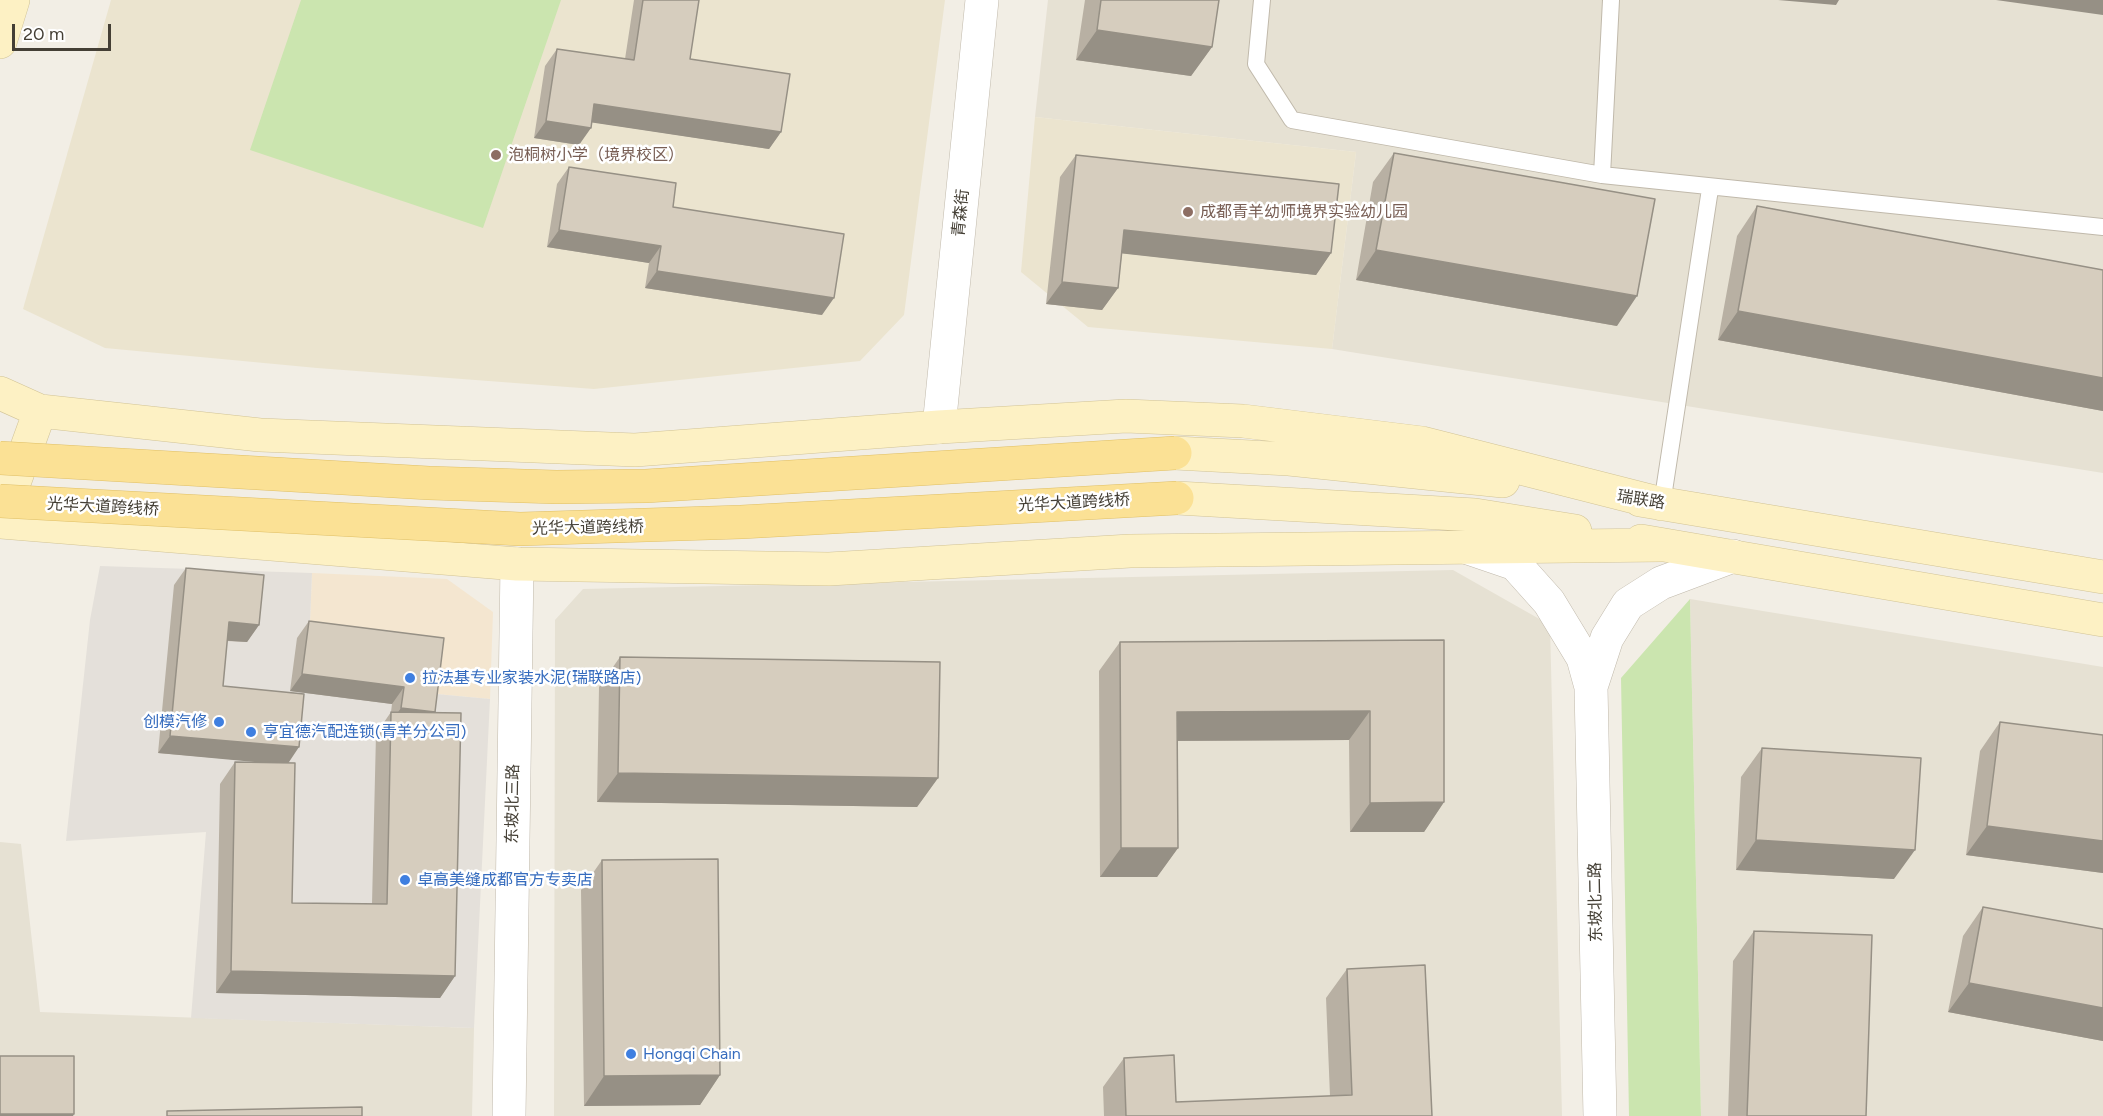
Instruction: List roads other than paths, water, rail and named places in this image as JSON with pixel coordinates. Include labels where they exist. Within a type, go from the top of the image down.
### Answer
[{"type":"main road","points":[[0,42],[13,0]]},
{"type":"main road","points":[[0,393],[40,411],[260,435],[635,450],[939,427],[1126,416],[1243,421],[1422,443],[1662,504]]},
{"type":"main road","points":[[40,411],[0,522],[517,564],[829,569],[1130,551],[1662,544],[2103,620]]},
{"type":"main road","name":"瑞联路","points":[[0,458],[429,483],[556,487],[646,486],[1175,453],[1289,459],[1497,480],[1662,504],[2103,577]]},
{"type":"main road","name":"光华大道跨线桥","points":[[0,501],[520,529],[718,523],[1177,498],[1475,515],[1662,544]]},
{"type":"street","name":"青森街","points":[[939,427],[982,0]]},
{"type":"street","points":[[1468,548],[1515,564],[1549,602],[1583,658],[1592,687]]},
{"type":"street","points":[[1592,687],[1607,638],[1628,604],[1661,583],[1733,556]]},
{"type":"street","name":"东坡北三路","points":[[509,1116],[517,564]]},
{"type":"street","name":"东坡北二路","points":[[1592,687],[1600,1116]]},
{"type":"lane","points":[[1262,0],[1256,64],[1292,120],[1602,175],[1710,189],[2103,227]]},
{"type":"lane","points":[[1602,175],[1611,0]]},
{"type":"lane","points":[[1662,504],[1710,189]]},
{"type":"place","name":"泡桐树小学（境界校区）","points":[[496,155]]},
{"type":"place","name":"成都青羊幼师境界实验幼儿园","points":[[1188,212]]},
{"type":"place","name":"拉法基专业家装水泥(瑞联路店)","points":[[410,678]]},
{"type":"place","name":"创模汽修","points":[[219,722]]},
{"type":"place","name":"亨宜德汽配连锁(青羊分公司)","points":[[251,732]]},
{"type":"place","name":"卓高美缝成都官方专卖店","points":[[405,880]]},
{"type":"place","name":"Hongqi Chain","points":[[631,1054]]}]
